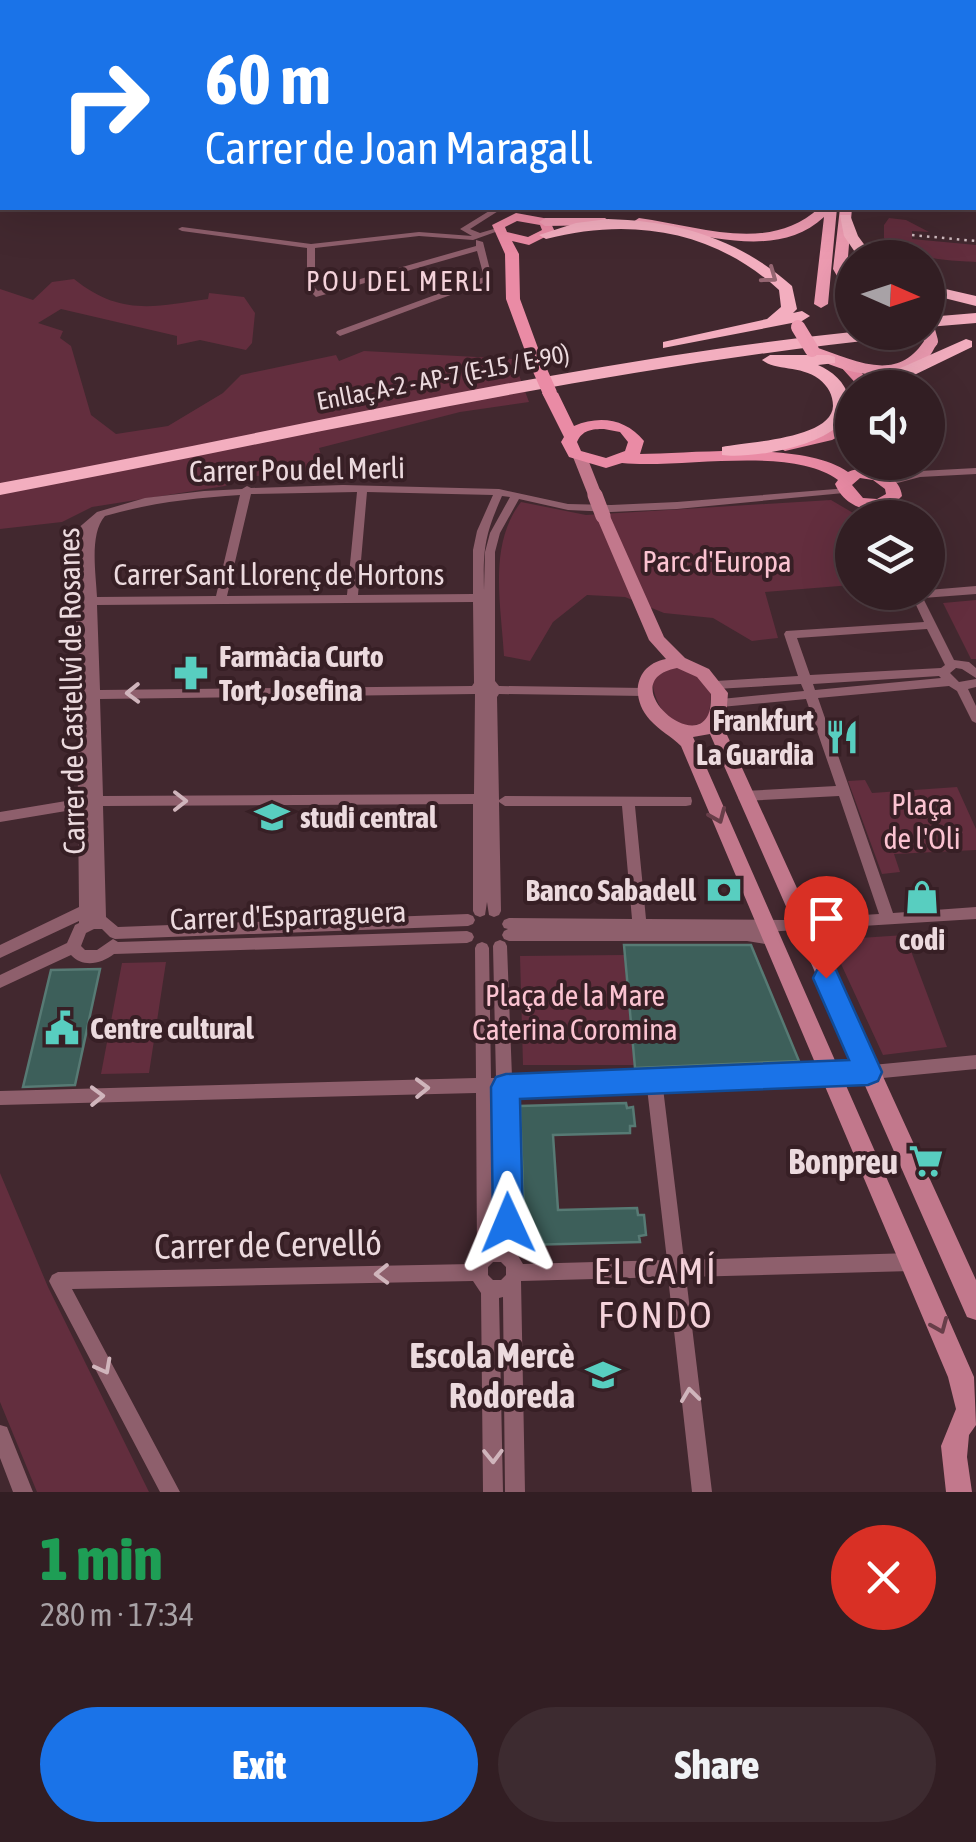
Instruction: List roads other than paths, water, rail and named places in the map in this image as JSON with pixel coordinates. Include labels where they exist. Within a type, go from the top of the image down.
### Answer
[{"type":"highway","points":[[540,229],[648,223],[762,237],[807,226],[826,210]]},
{"type":"highway","points":[[821,304],[828,210]]},
{"type":"highway","points":[[846,213],[854,240]]},
{"type":"highway","points":[[843,240],[846,213]]},
{"type":"highway","points":[[540,229],[650,226],[692,234],[725,248],[773,276],[790,295],[790,309],[784,315],[746,330]]},
{"type":"highway","points":[[945,295],[976,304]]},
{"type":"highway","points":[[319,422],[421,391],[800,321],[821,304],[835,302]]},
{"type":"highway","points":[[945,307],[976,304]]},
{"type":"highway","points":[[945,329],[976,318]]},
{"type":"highway","points":[[800,321],[802,338],[812,350],[847,366],[891,368],[911,350]]},
{"type":"highway","points":[[945,332],[976,326]]},
{"type":"highway","name":"Enllaç A-2 - AP-7 (E-15 / E-90)","points":[[0,490],[560,369],[835,332]]},
{"type":"highway","points":[[945,339],[971,344]]},
{"type":"highway","name":"Enllaç A-2 - AP-7 (E-15 / E-90)","points":[[0,480],[651,363],[835,340]]},
{"type":"highway","points":[[911,370],[971,344]]},
{"type":"highway","points":[[734,364],[829,360]]},
{"type":"highway","points":[[319,422],[734,364],[778,362],[816,370],[832,382],[843,405],[840,418],[825,430],[728,452]]},
{"type":"main road","points":[[540,229],[512,210],[500,223],[500,233],[512,254],[513,298],[535,359],[571,436],[570,448],[580,457],[606,464]]},
{"type":"main road","points":[[500,233],[540,229]]},
{"type":"main road","points":[[512,254],[540,229]]},
{"type":"main road","points":[[847,366],[851,370]]},
{"type":"main road","points":[[558,410],[593,424],[625,429],[636,442],[653,449],[728,452],[806,442],[835,431]]},
{"type":"main road","points":[[571,436],[593,424]]},
{"type":"main road","points":[[625,459],[636,448],[636,442]]},
{"type":"main road","points":[[580,457],[657,640],[659,666]]},
{"type":"main road","points":[[592,489],[596,470],[625,459],[786,457],[835,468]]},
{"type":"main road","points":[[873,480],[894,496],[890,500]]},
{"type":"main road","points":[[657,640],[679,662],[698,669],[718,694],[714,725],[976,1308]]},
{"type":"main road","points":[[679,662],[659,666],[646,681],[644,692],[653,714],[688,743],[961,1376],[973,1410],[952,1448],[959,1492]]},
{"type":"main road","points":[[676,730],[697,732],[714,725]]},
{"type":"street","points":[[479,235],[464,229],[512,210]]},
{"type":"street","points":[[182,229],[311,246],[419,234],[462,239],[500,233]]},
{"type":"street","points":[[340,334],[488,278],[478,248],[479,235]]},
{"type":"street","points":[[311,246],[310,288],[316,294],[478,248]]},
{"type":"street","name":"Carrer Pou del Merli","points":[[945,472],[976,470]]},
{"type":"street","name":"Carrer Pou del Merli","points":[[98,514],[177,496],[247,489],[500,492],[576,508],[835,479]]},
{"type":"street","points":[[220,599],[247,489]]},
{"type":"street","points":[[352,598],[362,490]]},
{"type":"street","points":[[493,1492],[483,1087],[474,943],[481,914],[493,800],[478,550],[500,492]]},
{"type":"street","points":[[483,598],[494,533],[516,495]]},
{"type":"street","name":"Carrer de Castellví de Rosanes","points":[[90,920],[87,601],[90,532],[98,514]]},
{"type":"street","points":[[945,592],[976,590]]},
{"type":"street","name":"Carrer Sant Llorenç de Hortons","points":[[87,601],[483,598]]},
{"type":"street","points":[[923,610],[971,689],[976,718]]},
{"type":"street","points":[[932,610],[960,670]]},
{"type":"street","points":[[888,919],[790,634],[931,625]]},
{"type":"street","points":[[718,694],[960,670]]},
{"type":"street","points":[[88,695],[644,692]]},
{"type":"street","points":[[744,796],[843,791]]},
{"type":"street","points":[[628,801],[640,924]]},
{"type":"street","points":[[0,817],[90,802],[686,802]]},
{"type":"street","points":[[481,914],[506,935],[747,935],[802,925],[976,913]]},
{"type":"street","name":"Carrer d'Esparraguera","points":[[113,941],[481,914]]},
{"type":"street","points":[[0,952],[90,920],[110,926],[113,941],[92,958],[80,956],[74,946],[76,935],[90,920]]},
{"type":"street","points":[[506,935],[640,924],[769,932]]},
{"type":"street","points":[[506,935],[515,1492]]},
{"type":"street","name":"Carrer d'Esparraguera","points":[[113,941],[474,943],[506,935]]},
{"type":"street","points":[[0,982],[74,946]]},
{"type":"street","points":[[0,1098],[832,1076],[976,1062]]},
{"type":"street","points":[[654,1079],[702,1492]]},
{"type":"street","points":[[485,1272],[498,1252],[512,1271]]},
{"type":"street","points":[[512,1271],[912,1262]]},
{"type":"street","points":[[485,1272],[501,1290],[512,1271]]},
{"type":"street","name":"Carrer de Cervelló","points":[[170,1492],[58,1281],[485,1272]]},
{"type":"street","points":[[0,1434],[23,1492]]},
{"type":"railway","points":[[912,235],[976,241]]},
{"type":"place","name":"Farmàcia Curto Tort, Josefina","points":[[191,673]]},
{"type":"place","name":"Frankfurt La Guardia","points":[[842,737]]},
{"type":"place","name":"studi central","points":[[272,817]]},
{"type":"place","name":"Banco Sabadell","points":[[724,890]]},
{"type":"place","name":"codi","points":[[922,897]]},
{"type":"place","name":"Centre cultural","points":[[62,1028]]},
{"type":"place","name":"Bonpreu","points":[[926,1161]]},
{"type":"place","name":"Escola Mercè Rodoreda","points":[[603,1375]]},
{"type":"district","name":"POU DEL MERLI","points":[[400,281]]},
{"type":"district","name":"EL CAMÍ FONDO","points":[[656,1292]]},
{"type":"park label","name":"Parc d'Europa","points":[[717,561]]},
{"type":"park label","name":"Plaça de l'Oli","points":[[922,821]]},
{"type":"park label","name":"Plaça de la Mare Caterina Coromina","points":[[575,1012]]}]
